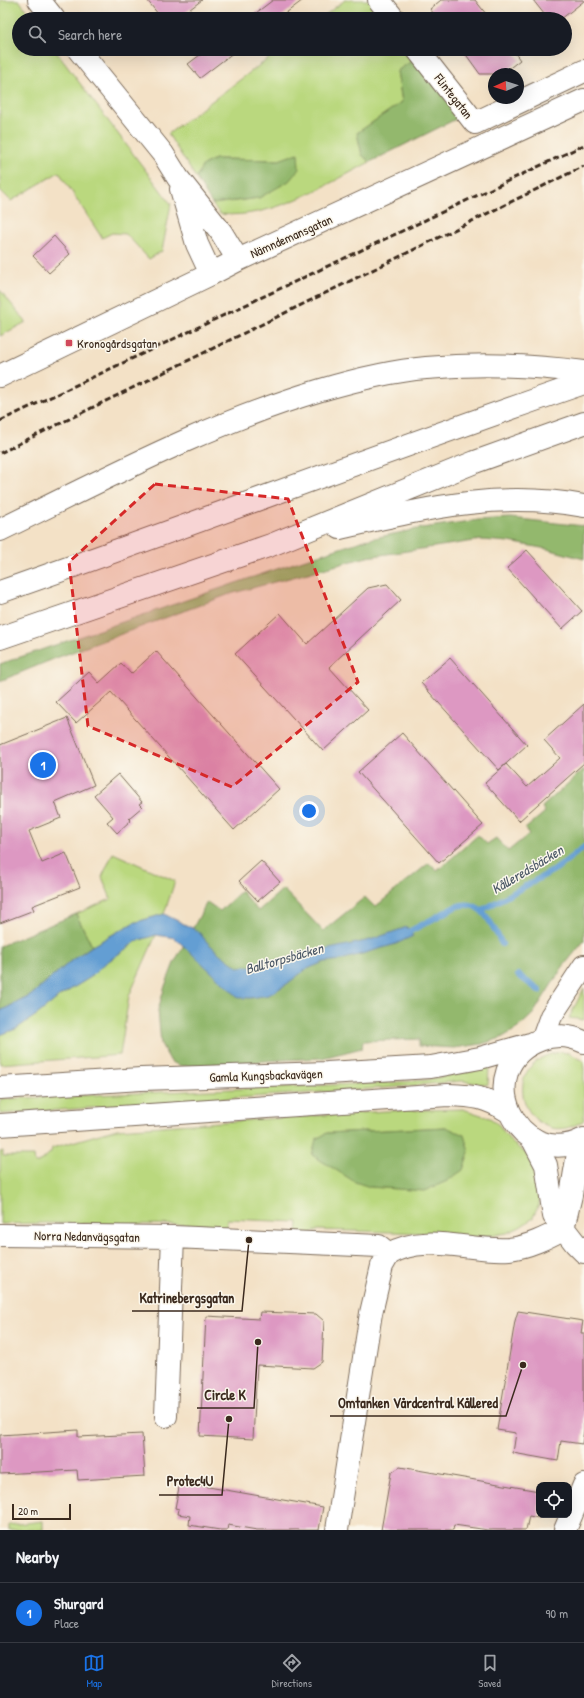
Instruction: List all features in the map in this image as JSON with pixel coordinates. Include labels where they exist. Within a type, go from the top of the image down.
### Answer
[{"type":"main road","points":[[39,0],[48,12]]},
{"type":"main road","points":[[379,0],[388,12]]},
{"type":"main road","points":[[84,56],[163,154],[178,178],[221,232],[238,260]]},
{"type":"main road","name":"Flintegatan","points":[[422,56],[474,123],[584,71]]},
{"type":"main road","name":"Nämndemansgatan","points":[[0,376],[238,260],[584,100]]},
{"type":"main road","points":[[178,178],[197,244],[212,274]]},
{"type":"main road","points":[[0,530],[152,456],[226,424],[287,400],[375,376],[426,368],[488,365],[547,367],[584,372]]},
{"type":"main road","points":[[0,592],[174,532],[462,425],[584,383]]},
{"type":"main road","points":[[0,638],[271,544],[475,462],[584,423]]},
{"type":"main road","points":[[271,544],[392,516],[437,507],[480,501],[509,499],[540,500],[584,506]]},
{"type":"main road","points":[[508,1111],[504,1088],[507,1074],[518,1054],[537,1041],[551,1016],[584,966]]},
{"type":"main road","name":"Gamla Kungsbackavägen","points":[[0,1088],[141,1079],[327,1074],[431,1067],[480,1058],[537,1041],[566,1036],[584,1042]]},
{"type":"main road","points":[[0,1125],[448,1095],[474,1096],[491,1100],[508,1111],[518,1126],[532,1138],[544,1143],[556,1145],[568,1144],[582,1140],[563,1229]]},
{"type":"main road","points":[[532,1138],[546,1164],[554,1216],[563,1229],[584,1252]]},
{"type":"main road","points":[[337,1530],[371,1313],[382,1266],[389,1254],[407,1246],[431,1244],[482,1249],[510,1249],[526,1246],[563,1229]]},
{"type":"main road","name":"Norra Nedanvägsgatan","points":[[0,1235],[173,1237],[365,1245],[379,1246],[389,1254]]},
{"type":"main road","points":[[166,1416],[173,1237]]},
{"type":"main road","points":[[565,1530],[584,1485]]},
{"type":"highlighted area","points":[[155,484],[288,499],[358,682],[232,787],[88,726],[69,562]]},
{"type":"green space","points":[[0,0],[19,0],[28,12],[12,12],[12,56],[59,56],[171,204],[162,251],[149,259],[126,234],[112,233],[102,238],[59,172],[11,201],[0,190]]},
{"type":"green space","points":[[345,0],[373,0],[382,12],[329,12]]},
{"type":"green space","points":[[272,56],[415,56],[416,58],[397,71],[402,102],[357,133],[362,155],[370,162],[298,199],[259,212],[220,214],[212,204],[259,198],[298,154],[279,160],[215,159],[203,165],[196,178],[168,134]]},
{"type":"green space","points":[[416,58],[460,117],[370,162],[362,155],[357,133],[402,102],[397,71]]},
{"type":"green space","points":[[298,153],[299,169],[289,181],[259,198],[212,204],[196,178],[203,165],[215,159],[279,160]]},
{"type":"green space","points":[[0,290],[26,322],[0,336]]},
{"type":"green space","points":[[510,518],[584,526],[584,559],[547,549],[509,542],[481,540],[367,557],[230,594],[56,658],[0,681],[0,664],[365,540],[422,528],[477,520]]},
{"type":"green space","points":[[584,769],[584,941],[562,968],[533,1014],[518,1028],[501,1038],[482,1044],[454,1048],[419,1046],[419,1039],[363,1041],[362,1048],[322,1058],[189,1066],[181,1066],[171,1062],[161,1044],[158,1010],[174,963],[207,902],[220,911],[241,891],[258,911],[283,889],[323,931],[365,897],[375,907],[429,863],[437,871],[478,835],[487,844],[496,838],[508,851],[529,834],[525,829],[545,812],[542,807]]},
{"type":"green space","points":[[113,853],[175,881],[164,914],[133,923],[92,946],[76,914],[111,899],[102,877]]},
{"type":"green space","points":[[76,914],[92,946],[72,960],[30,996],[0,1011],[0,946]]},
{"type":"green space","points":[[156,935],[129,996],[120,1055],[0,1064],[0,1035],[16,1029],[38,1014],[60,996],[91,977],[103,965],[137,941]]},
{"type":"green space","points":[[584,988],[584,1020],[569,1018]]},
{"type":"green space","points":[[559,1052],[569,1053],[584,1061],[584,1120],[565,1128],[548,1127],[535,1118],[526,1105],[523,1089],[526,1073],[538,1060]]},
{"type":"green space","points":[[489,1067],[488,1085],[462,1081],[398,1087],[0,1114],[0,1099],[399,1082],[425,1080]]},
{"type":"green space","points":[[463,1109],[490,1118],[499,1125],[511,1142],[532,1158],[541,1184],[539,1205],[532,1219],[507,1233],[466,1238],[426,1233],[317,1230],[306,1236],[297,1236],[298,1222],[227,1219],[227,1233],[220,1233],[208,1225],[46,1223],[0,1224],[0,1152],[3,1151],[3,1156],[34,1156],[35,1163],[39,1163],[51,1152],[52,1148],[117,1129],[386,1111]],"holes":[[[446,1127],[447,1181],[424,1190],[370,1187],[327,1133]]]},
{"type":"green space","points":[[446,1127],[464,1135],[469,1152],[463,1170],[447,1181],[424,1191],[370,1187],[355,1182],[312,1155],[316,1139],[327,1133]]},
{"type":"green space","points":[[43,1521],[43,1530],[9,1530],[9,1525]]},
{"type":"water","points":[[164,914],[198,931],[220,954],[238,967],[269,965],[293,957],[370,940],[407,927],[413,936],[396,944],[341,960],[324,962],[305,970],[287,984],[269,995],[239,998],[175,938],[156,935],[137,941],[103,965],[91,977],[60,996],[38,1014],[16,1029],[0,1035],[0,1011],[30,996],[72,960],[92,946],[133,923]]},
{"type":"building","points":[[147,0],[202,0],[186,12],[156,12]]},
{"type":"building","points":[[273,0],[303,0],[287,12],[257,12]]},
{"type":"building","points":[[441,0],[475,0],[484,12],[432,12],[430,9]]},
{"type":"building","points":[[533,0],[584,0],[570,12],[542,12]]},
{"type":"building","points":[[199,56],[229,56],[200,78],[188,64]]},
{"type":"building","points":[[467,56],[517,56],[520,60],[510,68],[488,68],[488,74],[480,74]]},
{"type":"building","points":[[54,236],[70,254],[49,273],[33,256]]},
{"type":"building","points":[[527,550],[582,611],[562,629],[507,568]]},
{"type":"building","points":[[387,584],[401,600],[329,667],[368,710],[323,751],[235,654],[280,613],[307,644],[368,588]]},
{"type":"building","points":[[156,651],[279,789],[234,830],[111,692],[76,723],[56,702],[89,672],[99,683],[121,663],[131,674]]},
{"type":"building","points":[[450,658],[527,745],[499,770],[421,683]]},
{"type":"building","points":[[584,704],[584,763],[519,821],[485,783],[506,764],[527,787],[560,758],[544,740]]},
{"type":"building","points":[[67,718],[94,785],[55,802],[61,818],[29,831],[42,863],[66,853],[80,887],[32,906],[34,910],[0,923],[0,745]]},
{"type":"building","points":[[402,733],[483,825],[439,863],[358,772]]},
{"type":"building","points":[[118,774],[142,802],[139,804],[142,807],[129,818],[131,820],[117,833],[107,822],[113,817],[94,795]]},
{"type":"building","points":[[261,861],[280,882],[258,901],[239,881]]},
{"type":"building","points":[[518,1311],[583,1321],[581,1333],[584,1333],[584,1430],[582,1444],[561,1441],[558,1461],[513,1453],[516,1433],[497,1430],[515,1321]]},
{"type":"building","points":[[260,1312],[316,1314],[324,1321],[322,1362],[313,1368],[257,1365],[253,1439],[200,1436],[206,1316],[259,1319]]},
{"type":"building","points":[[78,1430],[78,1437],[142,1434],[145,1476],[78,1480],[77,1470],[0,1474],[0,1435]]},
{"type":"building","points":[[400,1467],[536,1490],[536,1517],[529,1516],[526,1530],[488,1530],[454,1525],[453,1530],[381,1530],[391,1473]]},
{"type":"building","points":[[180,1482],[323,1507],[319,1530],[257,1530],[228,1525],[227,1530],[220,1530],[189,1525],[190,1516],[178,1514],[179,1509],[175,1508]]},
{"type":"waterway","name":"Kålleredsbäcken","points":[[482,910],[556,869],[584,847]]},
{"type":"waterway","name":"Balltorpsbäcken","points":[[403,935],[455,907],[472,905],[485,914],[502,944]]},
{"type":"waterway","name":"Balltorpsbäcken","points":[[518,975],[540,991]]},
{"type":"railway","points":[[0,421],[584,145]]},
{"type":"railway","points":[[0,453],[584,166]]},
{"type":"place","name":"Kronogårdsgatan","points":[[69,343]]},
{"type":"place","name":"Shurgard","points":[[43,765]]},
{"type":"place","name":"Katrinebergsgatan","points":[[249,1240]]},
{"type":"place","name":"Circle K","points":[[258,1342]]},
{"type":"place","name":"Omtanken Vårdcentral Kållered","points":[[523,1365]]},
{"type":"place","name":"Protec4U","points":[[229,1419]]}]
